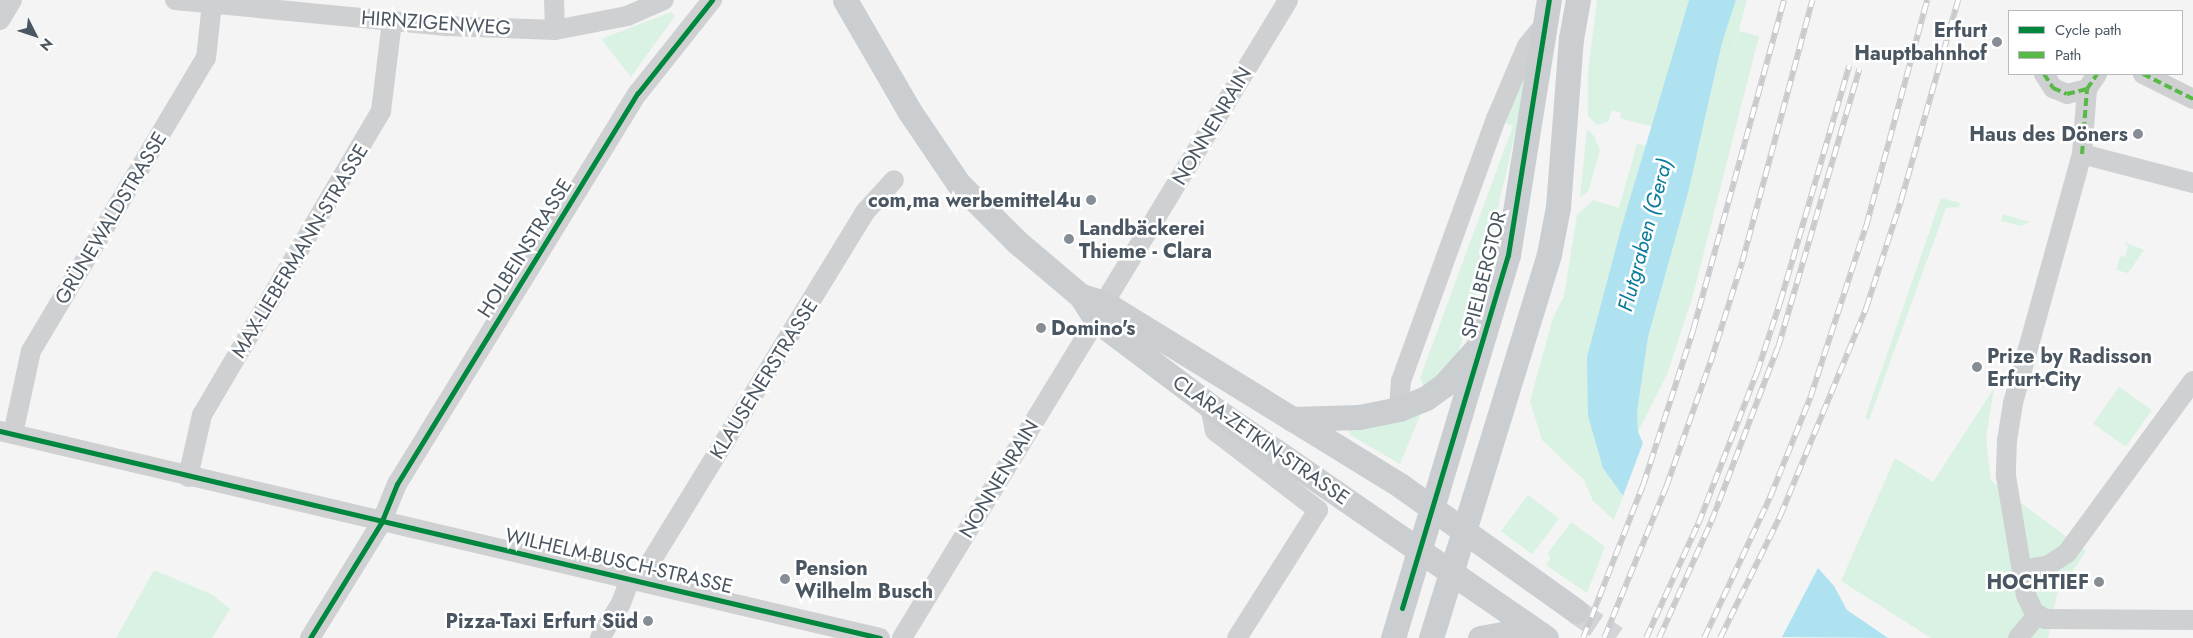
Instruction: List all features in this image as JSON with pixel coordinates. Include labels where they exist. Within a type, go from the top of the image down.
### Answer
[{"type":"main road","name":"CLARA-ZETKIN-STRASSE","points":[[845,0],[910,112],[958,183],[1017,242],[1210,406],[1544,637]]},
{"type":"main road","name":"SPIELBERGTOR","points":[[1393,638],[1484,341],[1511,237],[1549,0]]},
{"type":"main road","points":[[1431,638],[1549,254],[1558,207],[1571,40],[1578,0]]},
{"type":"main road","name":"CLARA-ZETKIN-STRASSE","points":[[1094,306],[1290,419],[1432,508],[1576,611]]},
{"type":"main road","points":[[1290,419],[1359,417],[1399,409],[1426,398],[1444,385],[1484,341]]},
{"type":"main road","points":[[1480,638],[1508,633],[1544,637]]},
{"type":"street","points":[[0,20],[12,0]]},
{"type":"street","name":"HIRNZIGENWEG","points":[[175,0],[212,4],[311,6],[392,20],[555,30],[627,16],[664,0]]},
{"type":"street","points":[[554,0],[555,30]]},
{"type":"street","name":"HOLBEINSTRASSE","points":[[310,638],[381,522],[397,484],[638,93],[712,0]]},
{"type":"street","name":"NONNENRAIN","points":[[902,638],[1094,306],[1288,0]]},
{"type":"street","name":"GRÜNEWALDSTRASSE","points":[[7,433],[31,352],[206,58],[212,4]]},
{"type":"street","name":"MAX-LIEBERMANN-STRASSE","points":[[188,476],[202,415],[381,111],[392,20]]},
{"type":"street","name":"SPIELBERGTOR","points":[[1399,409],[1401,381],[1496,119],[1527,46],[1544,26]]},
{"type":"street","points":[[2045,75],[2053,88],[2067,94],[2092,82]]},
{"type":"street","points":[[2145,75],[2193,99]]},
{"type":"street","points":[[2092,82],[2082,154],[2013,403],[2007,440],[2006,476],[2022,570],[2029,603],[2037,615],[2058,621],[2193,620]]},
{"type":"street","points":[[2082,154],[2193,183]]},
{"type":"street","name":"KLAUSENERSTRASSE","points":[[600,638],[866,212],[894,180]]},
{"type":"street","points":[[2022,570],[2049,566],[2068,553],[2193,381]]},
{"type":"street","points":[[1210,406],[1215,432],[1318,510],[1237,638]]},
{"type":"street","name":"WILHELM-BUSCH-STRASSE","points":[[7,433],[880,638]]},
{"type":"street","points":[[2018,638],[2037,615]]},
{"type":"green space","points":[[1597,0],[1689,0],[1653,127],[1620,118],[1621,113],[1612,110],[1608,122],[1597,125],[1588,116],[1588,71]]},
{"type":"green space","points":[[1736,0],[1747,0],[1725,81],[1739,31],[1759,36],[1693,295],[1668,372],[1638,432],[1637,413],[1648,337],[1688,193],[1722,43]]},
{"type":"green space","points":[[671,12],[675,16],[631,77],[601,39]]},
{"type":"green space","points":[[1527,63],[1517,127],[1475,304],[1457,355],[1424,388],[1420,378],[1513,126],[1502,122]]},
{"type":"green space","points":[[1587,129],[1594,136],[1600,150],[1588,192],[1580,197]]},
{"type":"green space","points":[[1637,144],[1647,146],[1620,232],[1587,357],[1603,467],[1623,496],[1614,520],[1593,501],[1584,480],[1542,440],[1530,401],[1553,318],[1564,296],[1577,215],[1593,200],[1619,208]]},
{"type":"green space","points":[[1941,198],[1960,203],[1959,207],[1946,208],[1869,420],[1865,418]]},
{"type":"green space","points":[[2003,214],[2030,222],[2021,226],[2001,221]]},
{"type":"green space","points":[[2124,242],[2144,250],[2128,273],[2116,270],[2120,256],[2125,257],[2128,247]]},
{"type":"green space","points":[[2119,387],[2152,410],[2126,447],[2093,424]]},
{"type":"green space","points":[[1994,388],[1986,438],[1991,481],[2086,551],[2057,594],[2048,638],[1931,638],[1841,581],[1895,458],[1933,482]]},
{"type":"green space","points":[[1421,413],[1400,464],[1350,435],[1348,427]]},
{"type":"green space","points":[[1528,495],[1559,518],[1532,554],[1501,531]]},
{"type":"green space","points":[[1571,522],[1605,547],[1587,593],[1546,565],[1550,559],[1548,553]]},
{"type":"green space","points":[[154,570],[211,594],[230,609],[212,638],[116,638]]},
{"type":"water","name":"Flutgraben (Gera)","points":[[1689,0],[1736,0],[1722,43],[1688,193],[1648,337],[1637,413],[1638,432],[1643,443],[1623,496],[1603,468],[1588,416],[1587,357],[1620,232]]},
{"type":"water","points":[[1818,568],[1834,586],[1847,610],[1888,638],[1782,637]]},
{"type":"tunnel","points":[[1576,611],[1616,638]]},
{"type":"railway","points":[[1583,638],[1643,485],[1693,330],[1784,0]]},
{"type":"railway","points":[[1604,638],[1666,487],[1710,363],[1742,262],[1812,0]]},
{"type":"railway","points":[[1704,638],[1770,497],[1810,398],[1866,226],[1927,0]]},
{"type":"railway","points":[[1720,638],[1780,516],[1866,308],[1901,200],[1958,0]]},
{"type":"railway","points":[[1646,638],[1698,524],[1757,372],[1780,302],[1849,66]]},
{"type":"railway","points":[[1659,638],[1711,522],[1778,347],[1859,70]]},
{"type":"marked path","points":[[2045,75],[2053,88],[2067,94],[2087,89],[2096,75]]},
{"type":"marked path","points":[[2145,75],[2193,99]]},
{"type":"marked path","points":[[2082,154],[2087,89]]},
{"type":"cycle path","points":[[310,638],[381,523],[397,484],[638,93],[712,0]]},
{"type":"cycle path","points":[[1402,608],[1508,255],[1549,0]]},
{"type":"cycle path","points":[[0,431],[880,638]]},
{"type":"place","name":"Erfurt Hauptbahnhof","points":[[1997,42]]},
{"type":"place","name":"Haus des Döners","points":[[2138,134]]},
{"type":"place","name":"com,ma werbemittel4u","points":[[1091,200]]},
{"type":"place","name":"Landbäckerei Thieme - Clara","points":[[1069,239]]},
{"type":"place","name":"Domino's","points":[[1041,328]]},
{"type":"place","name":"Prize by Radisson Erfurt-City","points":[[1977,367]]},
{"type":"place","name":"Pension Wilhelm Busch","points":[[785,579]]},
{"type":"place","name":"HOCHTIEF","points":[[2099,582]]},
{"type":"place","name":"Pizza-Taxi Erfurt Süd","points":[[648,621]]}]
